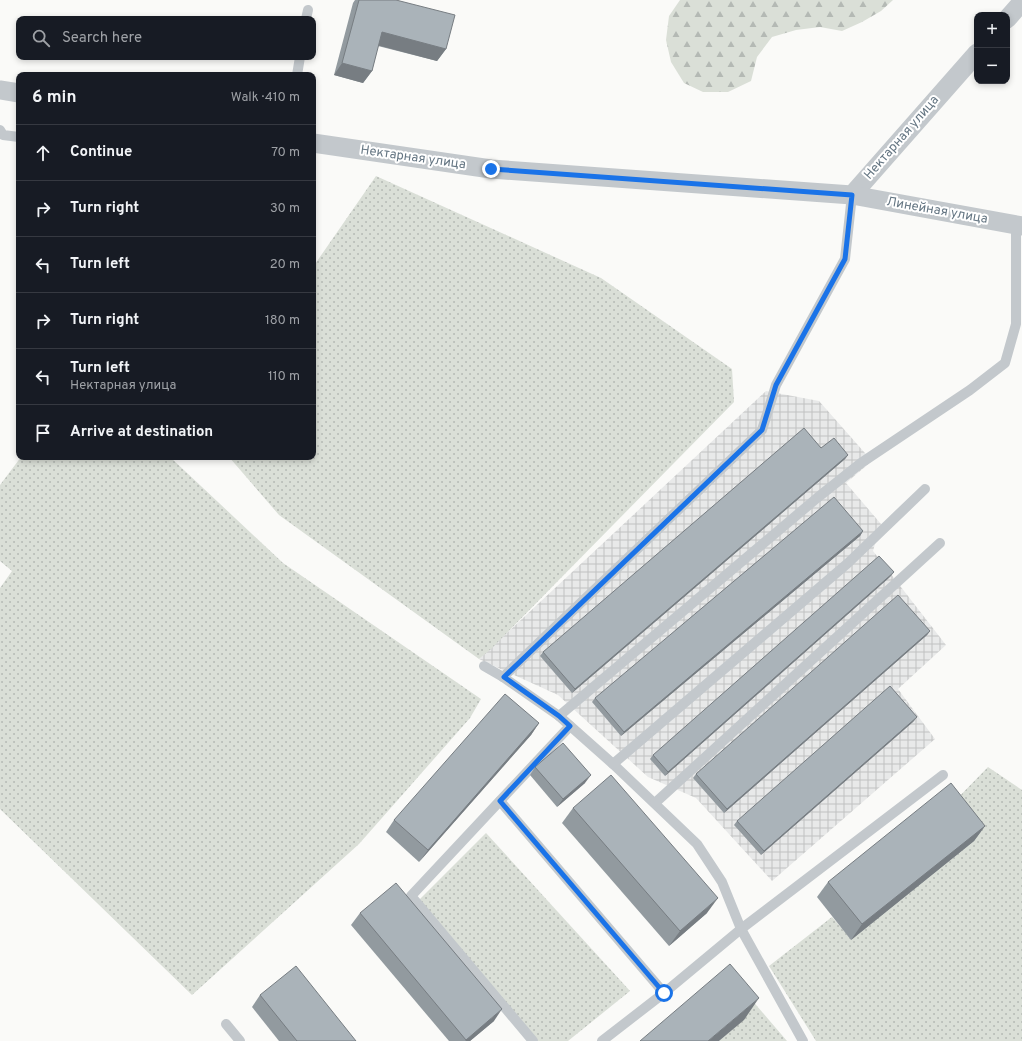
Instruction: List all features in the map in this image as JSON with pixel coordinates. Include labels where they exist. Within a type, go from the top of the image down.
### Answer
[{"type":"street","points":[[1010,16],[1022,2]]},
{"type":"street","name":"Нектарная улица","points":[[316,143],[491,169],[852,195],[974,56]]},
{"type":"street","points":[[0,90],[16,93]]},
{"type":"street","name":"Линейная улица","points":[[852,195],[1019,226]]},
{"type":"lane","points":[[298,72],[300,60]]},
{"type":"lane","points":[[0,130],[3,135],[16,137]]},
{"type":"lane","points":[[504,677],[762,430],[776,385],[845,259],[852,195]]},
{"type":"lane","points":[[559,716],[855,467],[970,390],[1005,363],[1016,324],[1019,226]]},
{"type":"lane","points":[[613,764],[848,563],[924,489]]},
{"type":"lane","points":[[655,803],[940,543]]},
{"type":"lane","points":[[484,666],[504,677],[559,716],[613,764],[697,844],[722,882],[741,930],[802,1041]]},
{"type":"lane","points":[[533,1041],[411,896],[570,726]]},
{"type":"lane","points":[[602,1041],[741,930],[942,775]]},
{"type":"lane","points":[[500,801],[664,993]]},
{"type":"lane","points":[[226,1024],[240,1041]]},
{"type":"shaded area","points":[[766,391],[819,401],[872,461],[846,483],[881,524],[873,551],[946,645],[898,689],[935,739],[772,881],[696,798],[648,777],[558,695],[479,659]]},
{"type":"green space","points":[[680,0],[893,0],[881,11],[842,31],[820,27],[796,30],[772,37],[757,57],[751,81],[728,92],[703,92],[684,83],[671,62],[666,40],[669,16]]},
{"type":"green space","points":[[376,176],[601,278],[732,369],[734,402],[491,649],[479,659],[279,515],[232,460],[316,460],[316,263]]},
{"type":"green space","points":[[19,460],[173,460],[283,563],[481,699],[470,718],[359,844],[192,995],[0,809],[0,588],[12,571],[0,561],[0,485]]},
{"type":"green space","points":[[988,767],[1022,790],[1022,1041],[816,1041],[769,966],[832,917],[851,939],[948,808]]},
{"type":"green space","points":[[486,833],[630,991],[568,1041],[537,1041],[419,900]]},
{"type":"green space","points":[[745,992],[787,1041],[719,1041],[743,1020]]},
{"type":"building","points":[[359,0],[396,0],[455,15],[446,49],[382,32],[372,71],[342,63]]},
{"type":"building","points":[[804,428],[821,448],[834,438],[848,455],[575,689],[543,652]]},
{"type":"building","points":[[834,497],[863,531],[624,732],[595,698]]},
{"type":"building","points":[[879,556],[894,572],[668,772],[653,755]]},
{"type":"building","points":[[898,595],[930,631],[727,809],[696,774]]},
{"type":"building","points":[[890,686],[917,717],[764,851],[737,821]]},
{"type":"building","points":[[505,694],[539,723],[428,850],[394,820]]},
{"type":"building","points":[[563,743],[591,775],[563,799],[535,767]]},
{"type":"building","points":[[611,775],[718,898],[680,931],[573,808]]},
{"type":"building","points":[[951,783],[985,826],[862,924],[828,882]]},
{"type":"building","points":[[396,883],[502,1009],[466,1040],[360,913]]},
{"type":"building","points":[[730,964],[759,998],[708,1041],[640,1041]]},
{"type":"building","points":[[296,966],[356,1041],[297,1041],[260,995]]},
{"type":"route","points":[[491,169],[852,195],[845,259],[776,385],[762,430],[504,677],[559,716],[570,726],[500,801],[664,993]]}]
